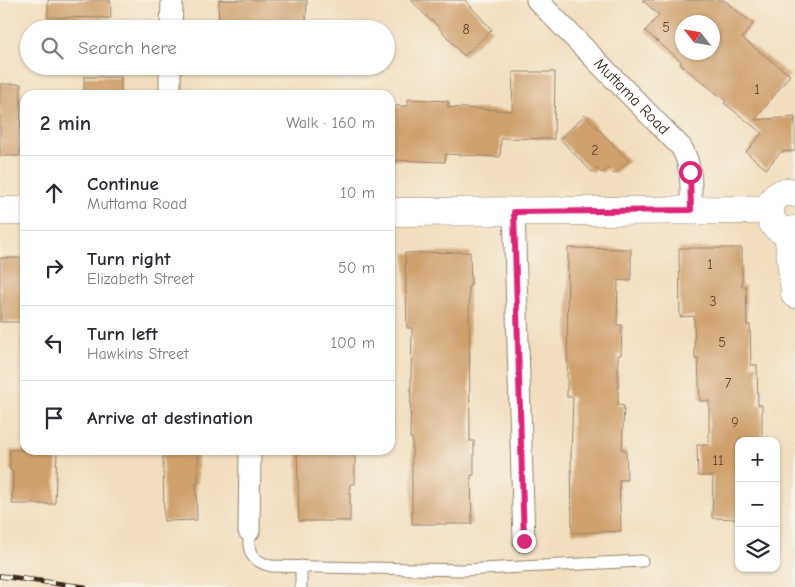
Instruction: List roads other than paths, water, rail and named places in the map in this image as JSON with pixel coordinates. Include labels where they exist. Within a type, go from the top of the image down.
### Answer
[{"type":"street","points":[[171,20],[172,0]]},
{"type":"street","name":"Muttama Road","points":[[536,0],[681,147],[687,156],[690,172],[691,210]]},
{"type":"street","points":[[170,75],[170,90]]},
{"type":"street","points":[[795,193],[785,192],[779,194],[774,199],[769,210],[772,222],[777,227],[791,231],[795,294]]},
{"type":"street","points":[[395,212],[769,210]]},
{"type":"street","points":[[0,211],[20,211]]},
{"type":"street","points":[[514,212],[524,541]]},
{"type":"street","points":[[249,531],[250,455]]},
{"type":"lane","points":[[249,531],[248,548],[254,558],[271,566],[463,570],[642,561]]},
{"type":"lane","points":[[301,566],[301,587]]},
{"type":"railway","points":[[0,576],[84,587]]}]
